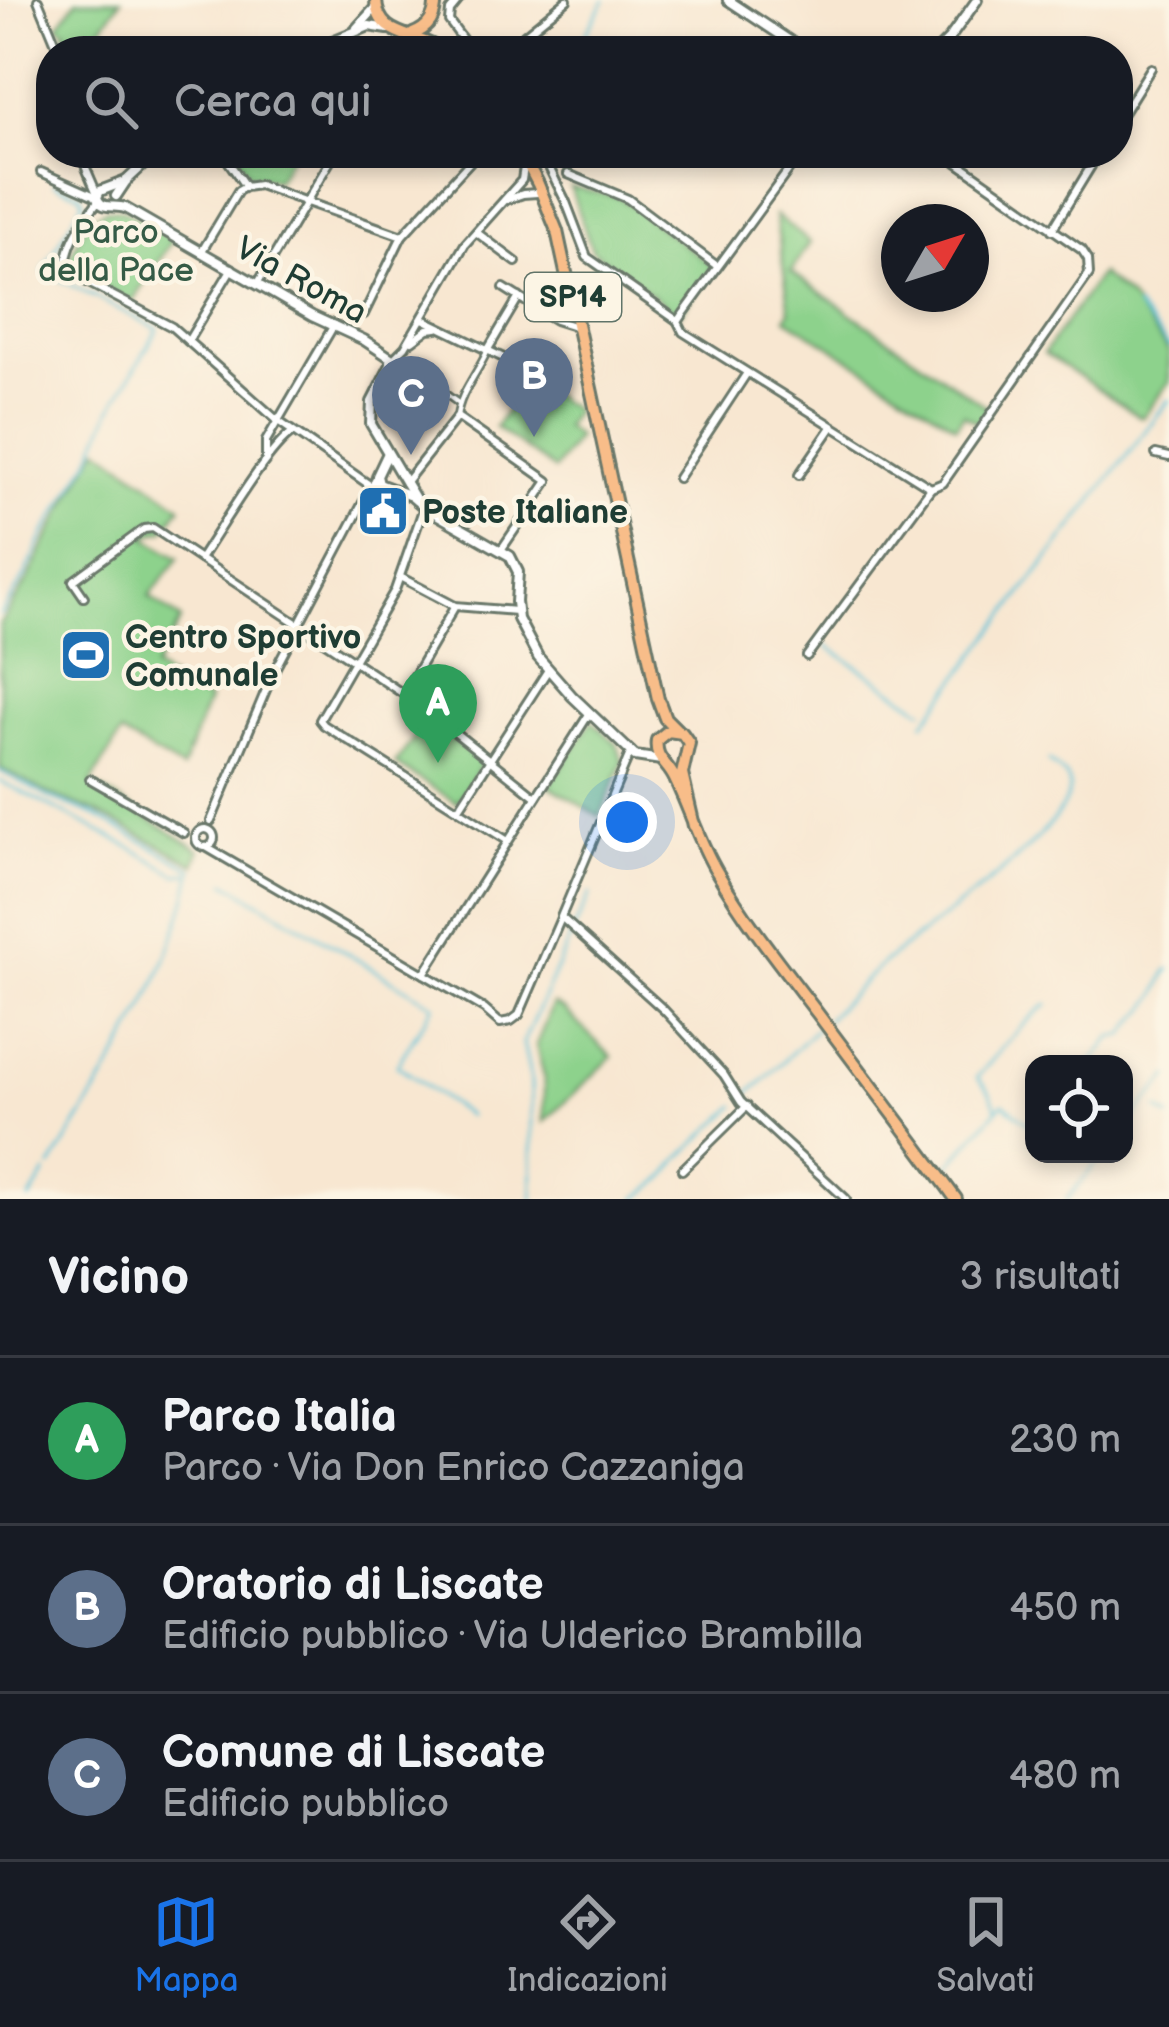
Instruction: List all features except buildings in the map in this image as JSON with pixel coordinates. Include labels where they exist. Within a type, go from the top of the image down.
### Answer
[{"type":"main road","points":[[376,4],[389,29],[413,36]]},
{"type":"main road","points":[[405,34],[423,29],[436,6]]},
{"type":"main road","points":[[436,6],[437,36]]},
{"type":"main road","name":"SP14","points":[[524,168],[556,245],[604,448]]},
{"type":"main road","name":"SP14","points":[[528,168],[557,231],[658,699],[665,718],[689,744],[682,774],[694,826]]},
{"type":"main road","name":"SP14","points":[[658,699],[656,751],[675,778],[714,867],[956,1199]]},
{"type":"main road","points":[[657,740],[667,731],[680,732]]},
{"type":"main road","points":[[662,761],[677,764],[686,758]]},
{"type":"street","points":[[38,0],[53,36]]},
{"type":"street","points":[[459,0],[449,21],[460,36]]},
{"type":"street","points":[[524,35],[567,0]]},
{"type":"street","points":[[728,0],[782,36]]},
{"type":"street","points":[[952,36],[977,0]]},
{"type":"street","points":[[354,30],[376,4]]},
{"type":"street","points":[[341,36],[373,25],[389,29]]},
{"type":"street","points":[[1133,96],[1150,68]]},
{"type":"street","points":[[88,168],[106,198]]},
{"type":"street","points":[[140,168],[90,214],[71,245],[65,266],[74,277],[166,323],[294,432],[512,558],[518,570],[517,611],[527,639],[548,670],[631,751],[640,758],[662,761]]},
{"type":"street","points":[[233,168],[245,187]]},
{"type":"street","points":[[258,283],[326,168]]},
{"type":"street","points":[[364,314],[403,236],[464,168]]},
{"type":"street","points":[[405,347],[453,263],[522,180],[524,168]]},
{"type":"street","points":[[549,168],[587,257],[679,324],[683,332],[931,488]]},
{"type":"street","points":[[679,324],[790,168]]},
{"type":"street","points":[[807,656],[931,488],[943,483],[1090,274],[1085,254],[965,168]]},
{"type":"street","points":[[1052,230],[1090,168]]},
{"type":"street","points":[[40,172],[106,198]]},
{"type":"street","points":[[568,174],[628,199],[718,267]]},
{"type":"street","points":[[202,251],[245,187],[267,186],[403,236]]},
{"type":"street","points":[[502,201],[537,193]]},
{"type":"street","name":"Via Roma","points":[[106,198],[312,316],[357,330],[394,358]]},
{"type":"street","points":[[475,231],[516,262]]},
{"type":"street","points":[[188,341],[232,268]]},
{"type":"street","points":[[504,288],[557,321],[574,326]]},
{"type":"street","points":[[383,483],[399,485],[401,476],[457,417],[458,403],[520,297]]},
{"type":"street","points":[[422,318],[524,369],[551,389]]},
{"type":"street","points":[[266,463],[266,442],[334,325]]},
{"type":"street","points":[[420,503],[372,428],[370,411],[394,358],[428,329],[440,327]]},
{"type":"street","points":[[394,358],[458,403]]},
{"type":"street","points":[[678,478],[747,373]]},
{"type":"street","points":[[457,417],[548,481],[501,550]]},
{"type":"street","points":[[799,475],[832,427]]},
{"type":"street","points":[[200,560],[285,437],[294,432]]},
{"type":"street","points":[[383,483],[388,453]]},
{"type":"street","points":[[1156,454],[1169,457]]},
{"type":"street","points":[[205,837],[257,707],[354,519],[383,483],[388,466],[401,476]]},
{"type":"street","points":[[420,503],[389,602],[320,720],[508,841]]},
{"type":"street","points":[[84,597],[73,581],[144,529],[155,530],[404,694],[536,797]]},
{"type":"street","points":[[400,578],[455,606],[517,611]]},
{"type":"street","points":[[404,694],[455,606]]},
{"type":"street","points":[[459,808],[548,670]]},
{"type":"street","points":[[424,974],[590,713]]},
{"type":"street","points":[[631,751],[645,752],[657,740]]},
{"type":"street","points":[[90,779],[184,833],[205,837],[223,855],[484,1009],[497,1022],[506,1023],[519,1015],[631,751]]},
{"type":"street","points":[[561,916],[668,1015],[724,1075],[740,1100],[846,1199]]},
{"type":"street","points":[[682,1171],[747,1106]]},
{"type":"green space","points":[[77,0],[121,0],[95,36],[68,36],[58,25]]},
{"type":"green space","points":[[245,168],[284,168],[277,180],[249,174]]},
{"type":"green space","points":[[570,187],[619,197],[714,267],[679,315],[592,250]]},
{"type":"green space","name":"Parco della Pace","points":[[107,209],[124,211],[173,239],[132,302],[70,267],[69,259],[88,219]]},
{"type":"green space","points":[[775,215],[810,242],[791,272],[988,408],[978,423],[964,414],[956,426],[786,318],[790,311]]},
{"type":"green space","points":[[1100,274],[1130,299],[1169,352],[1169,382],[1142,418],[1044,353]]},
{"type":"green space","points":[[545,390],[575,411],[564,427],[577,437],[554,470],[495,427],[513,402],[526,411]]},
{"type":"green space","name":"Centro Sportivo Comunale","points":[[99,447],[181,506],[164,530],[144,536],[179,558],[149,597],[181,620],[154,669],[208,700],[182,769],[121,734],[91,783],[200,850],[195,864],[0,768],[0,624]]},
{"type":"green space","points":[[427,720],[480,761],[457,803],[395,764]]},
{"type":"green space","points":[[592,721],[617,744],[623,762],[600,816],[549,786]]},
{"type":"green space","points":[[553,1004],[612,1057],[544,1122],[544,1077],[536,1045]]},
{"type":"waterway","points":[[584,36],[605,0]]},
{"type":"waterway","points":[[0,615],[90,460],[111,410],[158,329],[43,271],[83,201],[80,194],[54,183]]},
{"type":"waterway","points":[[1136,307],[1169,347]]},
{"type":"waterway","points":[[924,723],[1169,400]]},
{"type":"waterway","points":[[827,646],[923,710]]},
{"type":"waterway","points":[[827,1019],[879,967],[990,881],[1043,832],[1069,789],[1066,776],[1049,761]]},
{"type":"waterway","points":[[0,771],[193,869],[154,987],[51,1167]]},
{"type":"waterway","points":[[0,781],[177,874],[189,873]]},
{"type":"waterway","points":[[226,882],[434,1005],[397,1065],[468,1116]]},
{"type":"waterway","points":[[533,1199],[531,1080],[523,1043],[590,894]]},
{"type":"waterway","points":[[1098,1055],[1111,1038],[1125,1035],[1156,996],[1169,969]]},
{"type":"waterway","points":[[997,1109],[977,1077],[1022,1026],[1048,1005]]},
{"type":"waterway","points":[[743,1097],[819,1026]]},
{"type":"waterway","points":[[1133,1119],[1169,1076]]},
{"type":"waterway","points":[[946,1169],[1003,1103],[1025,1121]]},
{"type":"waterway","points":[[636,1199],[666,1177],[736,1106]]},
{"type":"waterway","points":[[1158,1109],[1169,1117]]},
{"type":"waterway","points":[[1067,1199],[1097,1163]]},
{"type":"waterway","points":[[30,1199],[46,1173]]},
{"type":"place","name":"Oratorio di Liscate","points":[[534,437]]},
{"type":"place","name":"Comune di Liscate","points":[[411,455]]},
{"type":"place","name":"Poste Italiane","points":[[383,511]]},
{"type":"place","name":"Centro Sportivo Comunale","points":[[86,655]]},
{"type":"place","name":"Parco Italia","points":[[438,763]]}]
